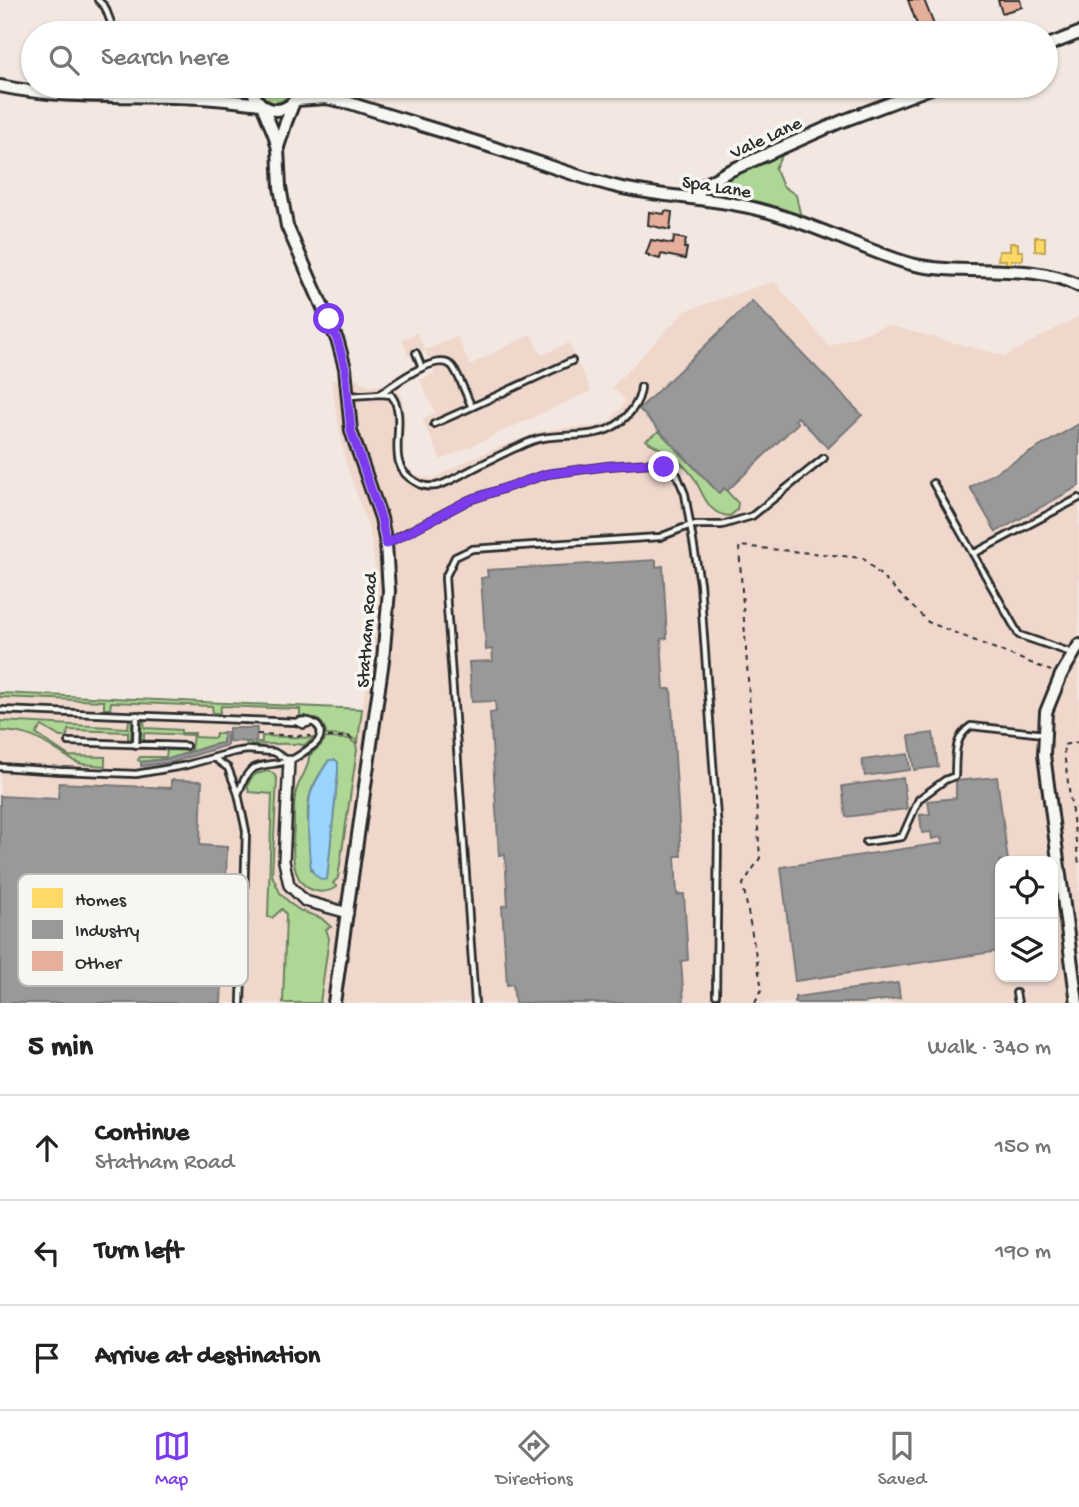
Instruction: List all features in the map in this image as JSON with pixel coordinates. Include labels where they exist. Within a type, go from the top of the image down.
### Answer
[{"type":"street","points":[[1058,41],[1079,33]]},
{"type":"street","points":[[0,86],[21,90]]},
{"type":"street","points":[[203,98],[261,105]]},
{"type":"street","name":"Statham Road","points":[[256,98],[274,134],[278,149],[280,187],[287,226],[338,342],[345,368],[351,431],[381,518],[386,544],[389,591],[383,660],[334,1003]]},
{"type":"street","name":"Statham Road","points":[[278,149],[297,98]]},
{"type":"street","name":"Spa Lane","points":[[261,105],[275,110],[295,101],[326,98],[350,103],[585,178],[631,190],[740,205],[783,216],[912,264],[941,270],[1034,274],[1079,286]]},
{"type":"street","name":"Spa Lane","points":[[342,98],[350,103]]},
{"type":"street","name":"Vale Lane","points":[[697,199],[703,186],[737,168],[840,121],[903,98]]},
{"type":"street","points":[[1076,649],[1061,675],[1046,712],[1044,755],[1078,997]]},
{"type":"street","points":[[289,761],[285,861],[289,885],[305,901],[348,913]]},
{"type":"lane","points":[[98,0],[105,7],[110,21]]},
{"type":"lane","points":[[416,353],[422,368]]},
{"type":"lane","points":[[381,394],[413,372],[438,361],[452,366],[472,407]]},
{"type":"lane","points":[[434,424],[572,361]]},
{"type":"lane","points":[[348,396],[391,396],[396,404],[398,418],[397,450],[400,464],[411,479],[428,486],[444,483],[541,438],[609,430],[636,405],[641,387]]},
{"type":"lane","points":[[475,1003],[445,578],[455,557],[472,549],[660,537],[691,526],[722,526],[752,516],[824,458]]},
{"type":"lane","points":[[386,544],[469,500],[547,474],[651,463],[677,475],[685,494],[701,583],[718,832],[716,995]]},
{"type":"lane","points":[[933,483],[1018,635],[1076,649]]},
{"type":"lane","points":[[973,554],[1079,498]]},
{"type":"lane","points":[[0,710],[296,722],[307,719],[318,725],[320,736],[315,744],[289,761],[253,768],[245,776],[239,794]]},
{"type":"lane","points":[[136,744],[137,715]]},
{"type":"lane","points":[[866,842],[902,836],[919,799],[944,780],[955,776],[956,748],[962,732],[971,726],[1045,734]]},
{"type":"lane","points":[[69,742],[186,746]]},
{"type":"lane","points":[[0,767],[136,774],[183,766],[247,750],[274,752],[289,761]]},
{"type":"lane","points":[[214,758],[228,768],[239,794],[246,831],[245,874]]},
{"type":"lane","points":[[1016,993],[1018,1003]]},
{"type":"path","points":[[755,1003],[762,989],[743,884],[760,858],[738,546],[863,558],[928,622],[1061,675]]},
{"type":"path","points":[[257,734],[349,737],[357,743]]},
{"type":"path","points":[[1079,742],[1063,745],[1079,864]]},
{"type":"shaded area","points":[[774,281],[829,346],[887,325],[1005,356],[1079,316],[1079,1003],[0,1003],[0,693],[362,709],[375,625],[377,579],[370,533],[345,460],[331,381],[355,377],[373,386],[385,384],[394,376],[405,414],[403,459],[414,474],[434,478],[474,457],[539,432],[597,426],[610,421],[626,401],[612,387],[685,311]]},
{"type":"shaded area","points":[[417,333],[425,350],[457,337],[470,365],[531,334],[541,355],[569,343],[591,391],[441,460],[422,419],[435,413],[420,380],[435,373],[425,351],[408,356],[402,339]]},
{"type":"green space","points":[[265,98],[286,98],[276,102]]},
{"type":"green space","points":[[784,152],[775,168],[783,186],[796,195],[800,213],[816,224],[765,206],[709,194],[718,180]]},
{"type":"green space","points":[[659,431],[718,492],[724,488],[738,503],[737,510],[730,516],[712,508],[685,467],[671,454],[646,440]]},
{"type":"green space","points":[[0,693],[362,709],[358,742],[349,736],[326,735],[321,722],[300,716],[300,709],[221,706],[220,713],[213,713],[212,706],[111,702],[110,709],[104,709],[104,701],[0,697]]},
{"type":"green space","points":[[129,720],[132,720],[131,739],[128,739],[128,732],[68,730],[67,737],[60,737],[42,726],[36,734],[69,756],[105,757],[105,766],[74,761],[32,736],[0,731],[0,721],[128,728]]},
{"type":"green space","points":[[142,721],[145,728],[181,730],[181,733],[195,733],[195,737],[215,738],[216,734],[223,734],[223,743],[172,758],[141,762],[138,760],[140,757],[166,757],[167,750],[191,751],[193,735],[144,733],[144,739],[141,739]]},
{"type":"green space","points":[[262,736],[314,738],[304,745],[247,745],[246,742],[262,742]]},
{"type":"green space","points":[[326,738],[349,739],[356,744],[357,750],[338,878],[333,883],[337,887],[322,892],[307,887],[296,873],[293,842],[296,791],[309,756]],"holes":[[[329,760],[338,762],[338,771],[327,879],[311,869],[308,812],[315,781]]]},
{"type":"green space","points":[[268,771],[277,779],[272,875],[280,893],[292,905],[321,918],[331,927],[326,929],[329,938],[320,1003],[283,1003],[286,914],[282,909],[272,918],[268,917],[272,794],[249,792],[248,787],[256,774]]},
{"type":"water","points":[[329,760],[338,762],[338,771],[327,879],[323,880],[314,873],[311,865],[309,808],[313,789]]},
{"type":"building: Homes","points":[[1035,237],[1045,237],[1045,251],[1035,251]]},
{"type":"building: Homes","points":[[1010,243],[1018,243],[1018,251],[1023,251],[1023,260],[1011,260],[1011,264],[1006,264],[1006,260],[998,260],[999,251],[1010,251]]},
{"type":"building: Industry","points":[[752,301],[862,415],[828,448],[798,417],[795,420],[798,423],[727,491],[724,488],[719,493],[639,409]]},
{"type":"building: Industry","points":[[1079,424],[1079,486],[996,532],[970,487]]},
{"type":"building: Industry","points":[[656,560],[656,567],[663,566],[667,638],[661,639],[664,689],[671,689],[681,856],[675,856],[677,895],[684,894],[688,960],[681,961],[684,1003],[515,1003],[513,984],[507,985],[502,906],[508,905],[505,854],[499,855],[490,713],[496,712],[495,701],[472,702],[469,662],[493,661],[492,649],[486,650],[481,578],[488,577],[487,570]]},
{"type":"building: Industry","points":[[229,728],[257,728],[256,742],[229,741]]},
{"type":"building: Industry","points":[[223,732],[229,732],[227,745],[173,762],[141,766],[141,762],[172,758],[223,743]]},
{"type":"building: Industry","points":[[933,733],[938,767],[914,770],[909,736]]},
{"type":"building: Industry","points":[[908,754],[910,770],[865,776],[862,760]]},
{"type":"building: Industry","points":[[997,777],[1007,856],[995,856],[995,952],[795,981],[781,867],[943,843],[942,837],[932,839],[931,832],[922,833],[920,815],[930,814],[928,801],[956,798],[956,781]]},
{"type":"building: Industry","points":[[903,778],[907,809],[846,817],[842,786]]},
{"type":"building: Industry","points":[[171,780],[202,781],[200,845],[227,847],[226,874],[18,874],[18,986],[222,986],[221,1003],[0,1003],[0,796],[58,799],[59,783],[171,788]]},
{"type":"building: Industry","points":[[898,983],[900,998],[863,1003],[795,1003],[795,997]]},
{"type":"building: Other","points":[[908,0],[924,0],[932,21],[916,21]]},
{"type":"building: Other","points":[[998,0],[1020,0],[1022,7],[1002,13]]},
{"type":"building: Other","points":[[665,211],[672,212],[670,230],[648,225],[649,212],[664,214]]},
{"type":"building: Other","points":[[674,237],[686,239],[685,259],[661,254],[660,259],[646,254],[651,240],[673,244]]},
{"type":"route","points":[[329,319],[345,368],[351,431],[381,518],[386,544],[469,500],[547,474],[651,463],[664,467]]}]
